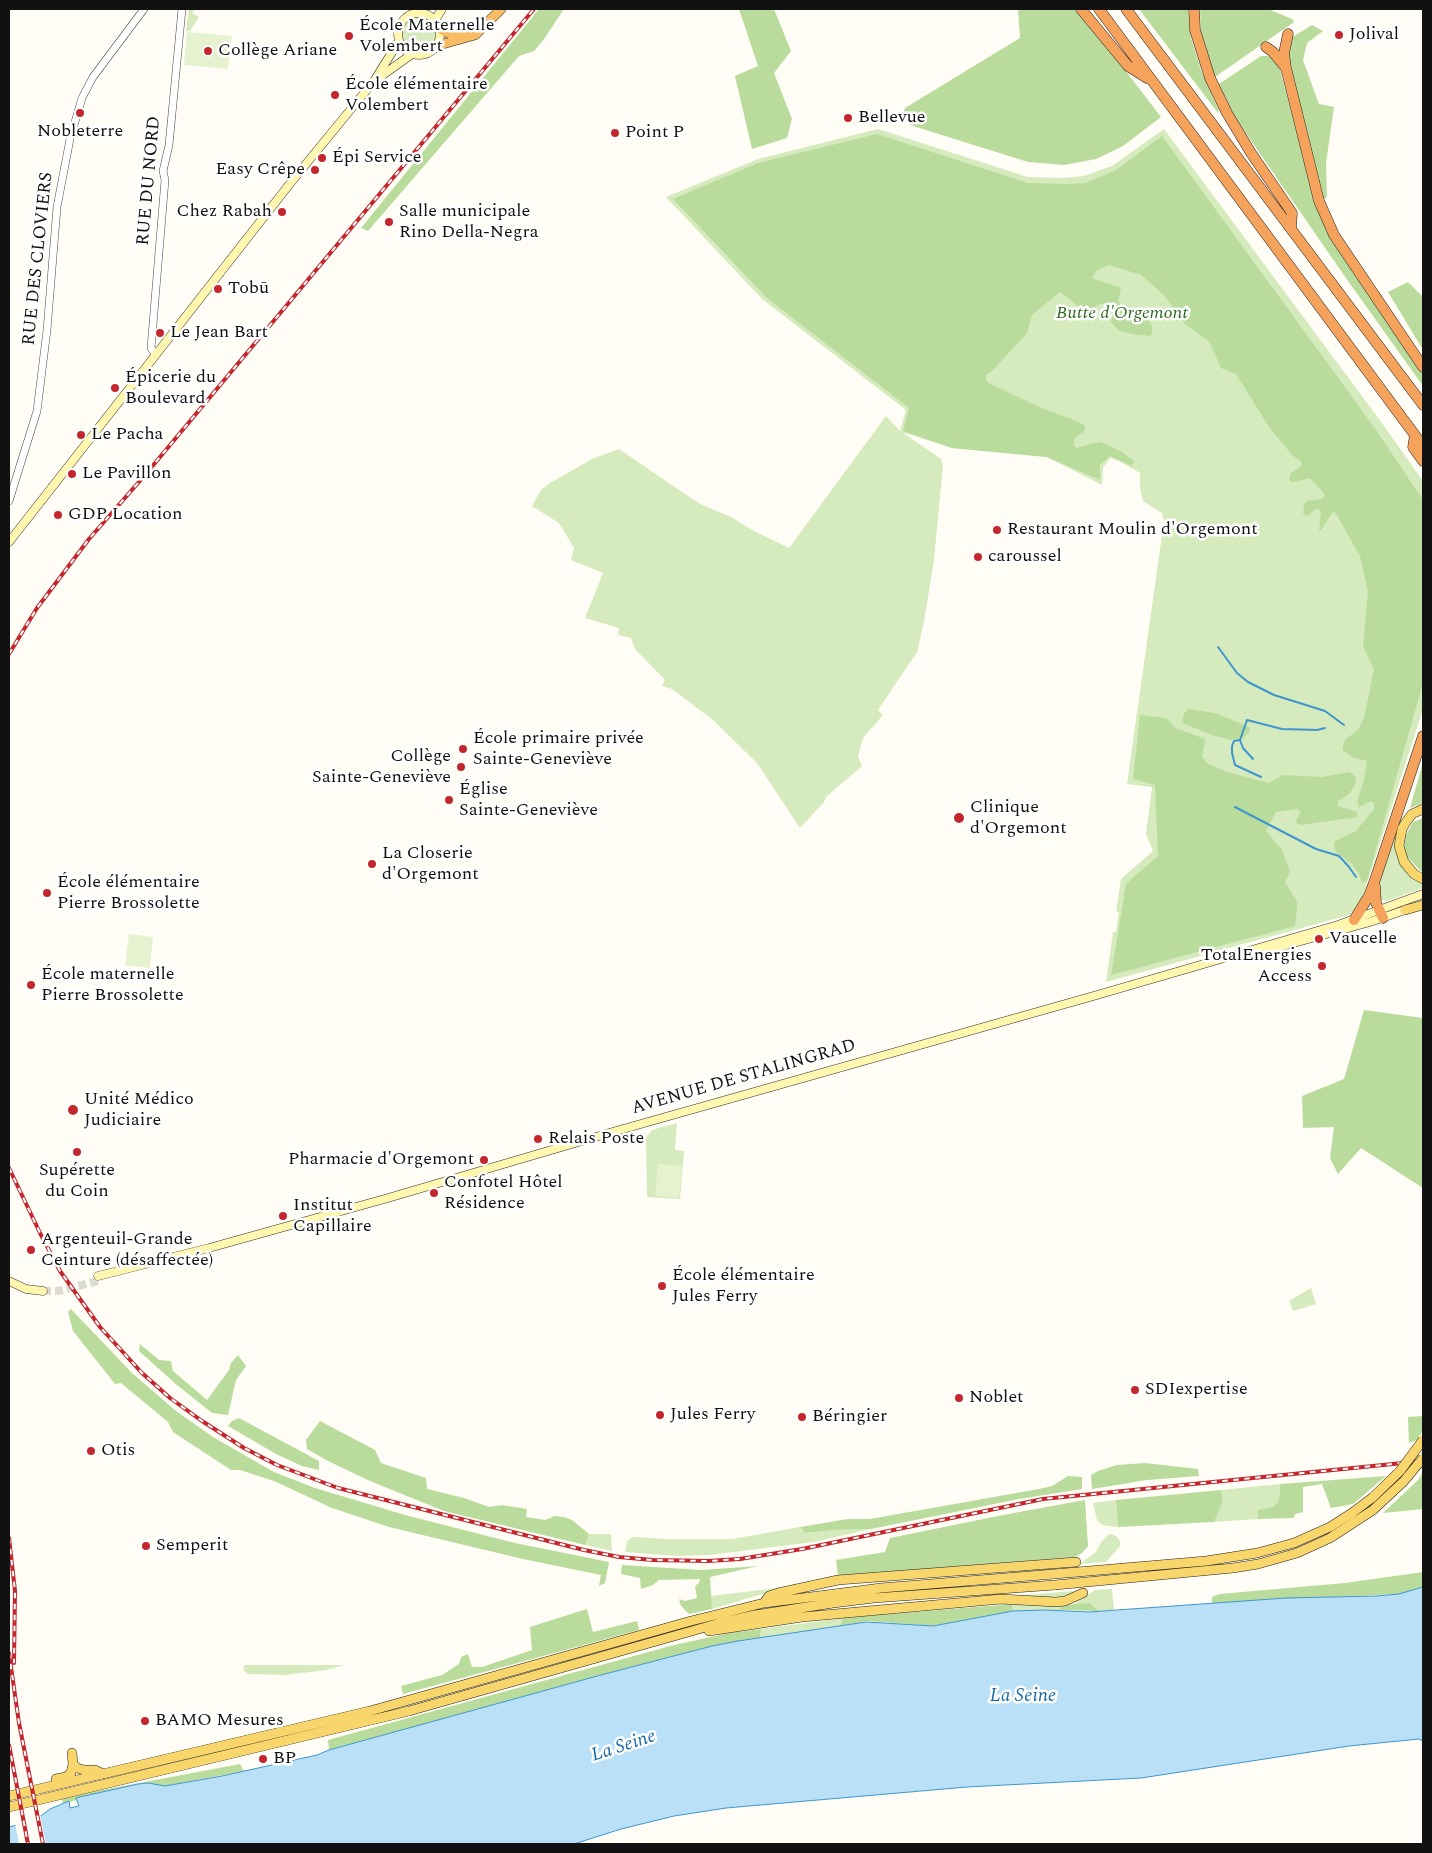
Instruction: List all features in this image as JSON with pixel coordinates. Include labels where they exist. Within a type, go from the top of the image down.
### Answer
[{"type":"highway","points":[[440,29],[452,35],[466,34],[476,27],[493,9]]},
{"type":"highway","points":[[436,48],[443,44],[475,35],[501,9]]},
{"type":"highway","points":[[1081,9],[1128,66],[1154,83]]},
{"type":"highway","points":[[1099,9],[1423,446]]},
{"type":"highway","points":[[1126,9],[1423,405]]},
{"type":"highway","points":[[1194,9],[1195,30],[1210,78],[1241,137],[1292,213],[1291,228]]},
{"type":"highway","points":[[1288,34],[1284,53],[1286,68],[1319,201],[1334,235],[1423,367]]},
{"type":"highway","points":[[1266,47],[1273,52],[1286,68]]},
{"type":"highway","points":[[1409,385],[1423,392]]},
{"type":"highway","points":[[1415,435],[1413,446],[1423,461]]},
{"type":"highway","points":[[1354,920],[1369,896],[1376,880],[1423,736]]},
{"type":"highway","points":[[1376,880],[1376,903],[1381,914]]},
{"type":"main road","points":[[435,20],[442,9]]},
{"type":"main road","points":[[427,11],[435,20],[440,29],[440,41],[436,48],[423,55],[412,54],[403,48],[399,41],[398,32],[403,20],[412,14],[427,11]]},
{"type":"main road","points":[[9,542],[292,181],[374,81],[399,41]]},
{"type":"main road","points":[[374,81],[412,54]]},
{"type":"main road","points":[[1423,809],[1412,814],[1406,822],[1402,829],[1399,846],[1404,862],[1414,874],[1423,879]]},
{"type":"main road","name":"AVENUE DE STALINGRAD","points":[[1184,970],[1219,963],[1381,914],[1423,894]]},
{"type":"main road","name":"AVENUE DE STALINGRAD","points":[[100,1278],[172,1261],[209,1248],[1354,920],[1423,905]]},
{"type":"main road","points":[[9,1277],[25,1285],[42,1289],[26,1289],[9,1281]]},
{"type":"main road","points":[[9,1796],[370,1711],[692,1621],[764,1603],[880,1588],[1206,1561],[1257,1553],[1294,1543],[1330,1527],[1352,1513],[1372,1498],[1400,1471],[1423,1440]]},
{"type":"main road","points":[[9,1807],[409,1711],[755,1615],[834,1602],[1055,1585],[1258,1564],[1297,1553],[1330,1538],[1372,1510],[1404,1482],[1423,1458]]},
{"type":"main road","points":[[764,1603],[769,1596],[778,1593],[838,1580],[1076,1562]]},
{"type":"main road","points":[[699,1629],[710,1632],[802,1617],[1001,1600],[1056,1602],[1065,1601],[1083,1593]]},
{"type":"main road","points":[[27,1791],[35,1784],[66,1777],[70,1773],[73,1764],[72,1753]]},
{"type":"main road","points":[[73,1764],[77,1768],[95,1770],[103,1774]]},
{"type":"street","name":"RUE DES CLOVIERS","points":[[9,500],[37,411],[47,330],[56,207],[70,139],[82,98],[93,77],[144,9]]},
{"type":"street","name":"RUE DU NORD","points":[[156,355],[151,348],[165,180],[163,172],[169,145],[182,9]]},
{"type":"green space","points":[[189,9],[195,9],[192,13],[199,17],[190,31],[186,31]]},
{"type":"green space","points":[[539,9],[564,9],[534,51],[519,56],[368,231],[361,228]]},
{"type":"green space","points":[[739,9],[774,9],[791,51],[774,73],[792,119],[787,138],[752,149],[735,76],[758,66]]},
{"type":"green space","points":[[1018,9],[1075,9],[1092,27],[1161,117],[1123,146],[1096,159],[1064,165],[1028,162],[910,125],[903,114],[905,108],[1020,38]]},
{"type":"green space","points":[[1139,9],[1188,9],[1191,38],[1202,73],[1219,111],[1218,113]]},
{"type":"green space","points":[[1200,9],[1268,9],[1292,19],[1294,22],[1215,77],[1201,33]]},
{"type":"green space","points":[[419,17],[431,22],[436,34],[431,46],[419,51],[407,46],[402,34],[407,22]]},
{"type":"green space","points":[[1312,25],[1323,31],[1307,43],[1303,60],[1319,104],[1334,107],[1326,163],[1327,197],[1322,200],[1288,55],[1291,38]]},
{"type":"green space","points":[[187,32],[232,36],[228,69],[184,65]]},
{"type":"green space","points":[[1261,56],[1270,56],[1276,60],[1280,69],[1315,202],[1330,238],[1423,374],[1423,386],[1236,119],[1219,84]]},
{"type":"green space","name":"Butte d'Orgemont","points":[[878,129],[1028,177],[1063,178],[1084,176],[1112,166],[1164,129],[1423,481],[1423,709],[1361,902],[1349,915],[1106,982],[1113,932],[1116,932],[1119,912],[1116,911],[1121,879],[1153,851],[1146,834],[1152,787],[1127,784],[1164,521],[1162,513],[1143,501],[1140,488],[1140,473],[1119,461],[1110,458],[1103,468],[1102,485],[1047,457],[952,448],[902,432],[941,459],[943,465],[934,560],[917,652],[878,710],[883,715],[863,738],[858,756],[862,766],[826,797],[824,802],[800,828],[757,763],[713,720],[672,689],[662,686],[665,680],[635,649],[631,638],[618,635],[619,628],[585,618],[603,573],[571,560],[574,548],[559,523],[532,506],[541,490],[550,483],[592,459],[619,449],[700,504],[731,517],[754,531],[789,548],[886,416],[900,431],[906,410],[762,299],[666,197],[758,159]]},
{"type":"green space","points":[[877,134],[1028,183],[1064,184],[1086,183],[1116,170],[1162,136],[1374,427],[1421,497],[1423,501],[1423,683],[1367,881],[1362,883],[1359,874],[1352,864],[1336,852],[1334,845],[1335,841],[1356,831],[1374,809],[1374,803],[1371,801],[1359,807],[1357,801],[1364,780],[1367,761],[1352,757],[1343,750],[1346,739],[1358,730],[1364,718],[1374,669],[1363,646],[1368,591],[1360,556],[1335,512],[1332,513],[1319,531],[1321,511],[1316,509],[1308,516],[1303,514],[1304,504],[1308,501],[1322,499],[1325,495],[1310,478],[1291,482],[1289,478],[1291,473],[1302,466],[1301,461],[1293,456],[1269,427],[1236,374],[1221,368],[1209,341],[1186,325],[1164,295],[1141,275],[1109,265],[1097,270],[1092,278],[1121,288],[1118,301],[1124,309],[1147,318],[1152,326],[1150,336],[1118,330],[1111,322],[1114,309],[1109,304],[1100,304],[1086,312],[1060,292],[1032,315],[1027,333],[986,375],[986,380],[989,383],[1085,426],[1084,432],[1074,440],[1074,445],[1077,448],[1101,442],[1122,452],[1134,461],[1132,466],[1110,456],[1100,465],[1100,480],[1047,457],[952,448],[903,431],[909,408],[767,298],[673,199],[758,163]]},
{"type":"green space","points":[[1408,282],[1423,297],[1423,350],[1388,292]]},
{"type":"green space","points":[[1189,709],[1215,713],[1247,726],[1250,728],[1249,733],[1243,738],[1232,740],[1215,736],[1182,723],[1184,713]]},
{"type":"green space","points":[[1140,715],[1166,718],[1176,728],[1205,739],[1202,757],[1208,764],[1227,772],[1269,783],[1283,775],[1321,777],[1350,772],[1356,777],[1355,785],[1349,794],[1338,801],[1338,806],[1357,812],[1358,817],[1300,825],[1295,822],[1301,812],[1297,809],[1276,812],[1266,831],[1282,850],[1290,872],[1285,882],[1297,902],[1295,926],[1111,975],[1126,884],[1158,856],[1155,785],[1133,779]]},
{"type":"green space","points":[[1423,762],[1423,803],[1410,808]]},
{"type":"green space","points":[[1423,818],[1423,873],[1408,858],[1404,849],[1406,835],[1413,822]]},
{"type":"green space","points":[[1398,827],[1396,846],[1423,882],[1423,888],[1387,901],[1378,902],[1378,886]]},
{"type":"green space","points":[[129,934],[153,937],[150,968],[125,965]]},
{"type":"green space","points":[[1364,1010],[1423,1018],[1423,1188],[1361,1148],[1338,1174],[1330,1158],[1334,1127],[1303,1128],[1302,1096],[1344,1079]]},
{"type":"green space","points":[[677,1123],[675,1150],[684,1151],[680,1199],[647,1197],[646,1138],[652,1130]]},
{"type":"green space","points":[[658,1164],[682,1166],[679,1198],[655,1195]]},
{"type":"green space","points":[[1311,1288],[1316,1304],[1293,1311],[1289,1301]]},
{"type":"green space","points":[[71,1309],[132,1373],[176,1411],[213,1437],[274,1472],[315,1488],[405,1515],[515,1543],[609,1562],[605,1583],[599,1586],[601,1575],[523,1559],[389,1527],[332,1508],[274,1481],[240,1470],[231,1470],[173,1432],[168,1422],[121,1383],[115,1384],[73,1331],[68,1312]]},
{"type":"green space","points":[[140,1344],[159,1360],[171,1361],[173,1371],[207,1400],[238,1355],[246,1366],[236,1380],[228,1415],[212,1413],[177,1385],[139,1351]]},
{"type":"green space","points":[[1423,1387],[1423,1430],[1417,1440],[1409,1443],[1408,1417],[1422,1416]]},
{"type":"green space","points":[[239,1418],[319,1461],[319,1470],[302,1466],[276,1454],[228,1426],[232,1421]]},
{"type":"green space","points":[[320,1421],[375,1450],[381,1463],[426,1478],[427,1489],[464,1498],[489,1507],[502,1505],[527,1509],[526,1517],[545,1520],[555,1516],[572,1520],[589,1534],[585,1545],[444,1511],[370,1481],[307,1449],[306,1440]]},
{"type":"green space","points":[[1145,1463],[1198,1469],[1199,1476],[1147,1480],[1092,1489],[1091,1475],[1098,1471],[1117,1465]]},
{"type":"green space","points":[[1423,1472],[1423,1509],[1383,1513],[1418,1480]]},
{"type":"green space","points":[[1068,1476],[1082,1477],[1082,1489],[1019,1499],[871,1529],[805,1533],[800,1527],[848,1519],[870,1519],[1039,1489],[1052,1486]]},
{"type":"green space","points":[[1386,1476],[1353,1504],[1331,1508],[1322,1484],[1303,1487],[1303,1512],[1295,1514],[1294,1518],[1258,1519],[1258,1510],[1273,1507],[1279,1500],[1280,1484]]},
{"type":"green space","points":[[1280,1484],[1279,1500],[1273,1507],[1258,1510],[1258,1519],[1214,1522],[1223,1502],[1221,1490]]},
{"type":"green space","points":[[1221,1490],[1223,1502],[1214,1522],[1118,1527],[1116,1500]]},
{"type":"green space","points":[[1085,1500],[1088,1546],[1075,1557],[838,1576],[836,1560],[885,1552],[890,1538]]},
{"type":"green space","points":[[1116,1500],[1118,1527],[1102,1525],[1097,1520],[1093,1503]]},
{"type":"green space","points":[[800,1527],[805,1533],[871,1529],[814,1542],[710,1555],[678,1556],[625,1552],[627,1541],[633,1537],[732,1539]]},
{"type":"green space","points":[[589,1534],[611,1534],[612,1551],[585,1545]]},
{"type":"green space","points":[[1112,1534],[1120,1541],[1120,1546],[1106,1562],[1080,1564],[1096,1552],[1102,1541]]},
{"type":"green space","points":[[622,1565],[702,1570],[758,1566],[710,1577],[712,1609],[689,1614],[681,1606],[679,1599],[685,1601],[697,1598],[695,1586],[699,1583],[700,1579],[659,1580],[653,1585],[641,1589],[640,1578],[621,1574]]},
{"type":"green space","points":[[1423,1572],[1423,1587],[1399,1594],[1286,1598],[1212,1604],[1212,1597],[1220,1594],[1345,1583]]},
{"type":"green space","points":[[786,1587],[712,1609],[711,1596]]},
{"type":"green space","points":[[1112,1589],[1114,1610],[1099,1611],[1090,1603],[1072,1605],[1095,1590]]},
{"type":"green space","points":[[1074,1591],[1075,1594],[1067,1598],[1011,1596]]},
{"type":"green space","points":[[1090,1603],[1099,1611],[1058,1610],[1063,1605]]},
{"type":"green space","points":[[1012,1604],[1063,1605],[1058,1610],[1013,1611]]},
{"type":"green space","points":[[1012,1604],[1013,1611],[933,1626],[867,1621],[840,1626],[843,1618]]},
{"type":"green space","points":[[587,1609],[593,1632],[637,1621],[639,1630],[403,1694],[401,1686],[442,1675],[459,1664],[461,1657],[468,1654],[472,1667],[482,1667],[532,1650],[530,1627]]},
{"type":"green space","points":[[843,1618],[840,1626],[760,1639],[761,1629]]},
{"type":"green space","points":[[761,1629],[760,1639],[712,1646],[329,1750],[328,1740],[674,1645],[729,1633]]},
{"type":"green space","points":[[244,1665],[345,1665],[326,1670],[286,1675],[247,1674],[244,1670]]},
{"type":"green space","points":[[240,1764],[244,1771],[165,1786],[148,1783],[138,1784],[63,1804],[62,1799],[92,1792]]},
{"type":"water","name":"La Seine","points":[[1423,1587],[1423,1741],[1419,1739],[1349,1746],[1141,1778],[967,1787],[726,1808],[674,1816],[621,1829],[574,1844],[9,1844],[9,1827],[34,1821],[50,1809],[69,1801],[70,1808],[79,1806],[76,1798],[138,1784],[148,1783],[165,1786],[222,1776],[317,1755],[329,1750],[601,1675],[738,1641],[866,1622],[933,1626],[1013,1611],[1089,1612],[1286,1598],[1377,1596],[1399,1594]]},
{"type":"pier","points":[[40,1814],[46,1844],[19,1844],[15,1823],[32,1819]]},
{"type":"waterway","points":[[1218,647],[1237,673],[1248,682],[1274,695],[1325,711],[1344,725]]},
{"type":"waterway","points":[[1253,759],[1243,748],[1240,740],[1247,720],[1282,729],[1317,730],[1325,728]]},
{"type":"waterway","points":[[1240,740],[1234,741],[1232,746],[1235,765],[1261,777]]},
{"type":"waterway","points":[[1235,807],[1316,849],[1339,856],[1356,877]]},
{"type":"tunnel","points":[[43,1291],[58,1291],[102,1280]]},
{"type":"railway","points":[[9,654],[37,608],[89,539],[145,475],[534,9]]},
{"type":"railway","points":[[9,1168],[60,1271],[100,1327],[142,1373],[170,1398],[202,1421],[244,1448],[277,1465],[338,1488],[584,1550],[619,1557],[653,1560],[708,1561],[740,1559],[802,1549],[1043,1499],[1423,1461]]},
{"type":"railway","points":[[9,1538],[15,1591],[14,1663]]},
{"type":"railway","points":[[9,1653],[19,1723],[43,1844]]},
{"type":"railway","points":[[9,1745],[28,1844]]},
{"type":"place","name":"Jolival","points":[[1339,35]]},
{"type":"place","name":"École Maternelle Volembert","points":[[349,36]]},
{"type":"place","name":"Collège Ariane","points":[[208,51]]},
{"type":"place","name":"École élémentaire Volembert","points":[[335,95]]},
{"type":"place","name":"Nobleterre","points":[[80,113]]},
{"type":"place","name":"Bellevue","points":[[848,118]]},
{"type":"place","name":"Point P","points":[[615,133]]},
{"type":"place","name":"Épi Service","points":[[322,158]]},
{"type":"place","name":"Easy Crêpe","points":[[315,170]]},
{"type":"place","name":"Chez Rabah","points":[[282,212]]},
{"type":"place","name":"Salle municipale Rino Della-Negra","points":[[389,222]]},
{"type":"place","name":"Tobū","points":[[218,289]]},
{"type":"place","name":"Le Jean Bart","points":[[160,333]]},
{"type":"place","name":"Épicerie du Boulevard","points":[[115,388]]},
{"type":"place","name":"Le Pacha","points":[[81,435]]},
{"type":"place","name":"Le Pavillon","points":[[72,474]]},
{"type":"place","name":"GDP Location","points":[[58,515]]},
{"type":"place","name":"Restaurant Moulin d'Orgemont","points":[[997,530]]},
{"type":"place","name":"caroussel","points":[[978,557]]},
{"type":"place","name":"École primaire privée Sainte-Geneviève","points":[[463,749]]},
{"type":"place","name":"Collège Sainte-Geneviève","points":[[461,767]]},
{"type":"place","name":"Église Sainte-Geneviève","points":[[449,800]]},
{"type":"place","name":"Clinique d'Orgemont","points":[[959,818]]},
{"type":"place","name":"La Closerie d'Orgemont","points":[[372,864]]},
{"type":"place","name":"École élémentaire Pierre Brossolette","points":[[47,893]]},
{"type":"place","name":"Vaucelle","points":[[1319,939]]},
{"type":"place","name":"TotalEnergies Access","points":[[1322,966]]},
{"type":"place","name":"École maternelle Pierre Brossolette","points":[[31,985]]},
{"type":"place","name":"Unité Médico Judiciaire","points":[[73,1110]]},
{"type":"place","name":"Relais Poste","points":[[538,1139]]},
{"type":"place","name":"Supérette du Coin","points":[[77,1152]]},
{"type":"place","name":"Pharmacie d'Orgemont","points":[[484,1160]]},
{"type":"place","name":"Confotel Hôtel Résidence","points":[[434,1193]]},
{"type":"place","name":"Institut Capillaire","points":[[283,1216]]},
{"type":"place","name":"Argenteuil-Grande Ceinture (désaffectée)","points":[[31,1250]]},
{"type":"place","name":"École élémentaire Jules Ferry","points":[[662,1286]]},
{"type":"place","name":"SDIexpertise","points":[[1135,1390]]},
{"type":"place","name":"Noblet","points":[[959,1398]]},
{"type":"place","name":"Jules Ferry","points":[[660,1415]]},
{"type":"place","name":"Béringier","points":[[802,1417]]},
{"type":"place","name":"Otis","points":[[91,1451]]},
{"type":"place","name":"Semperit","points":[[146,1546]]},
{"type":"place","name":"BAMO Mesures","points":[[145,1721]]},
{"type":"place","name":"BP","points":[[263,1759]]}]
